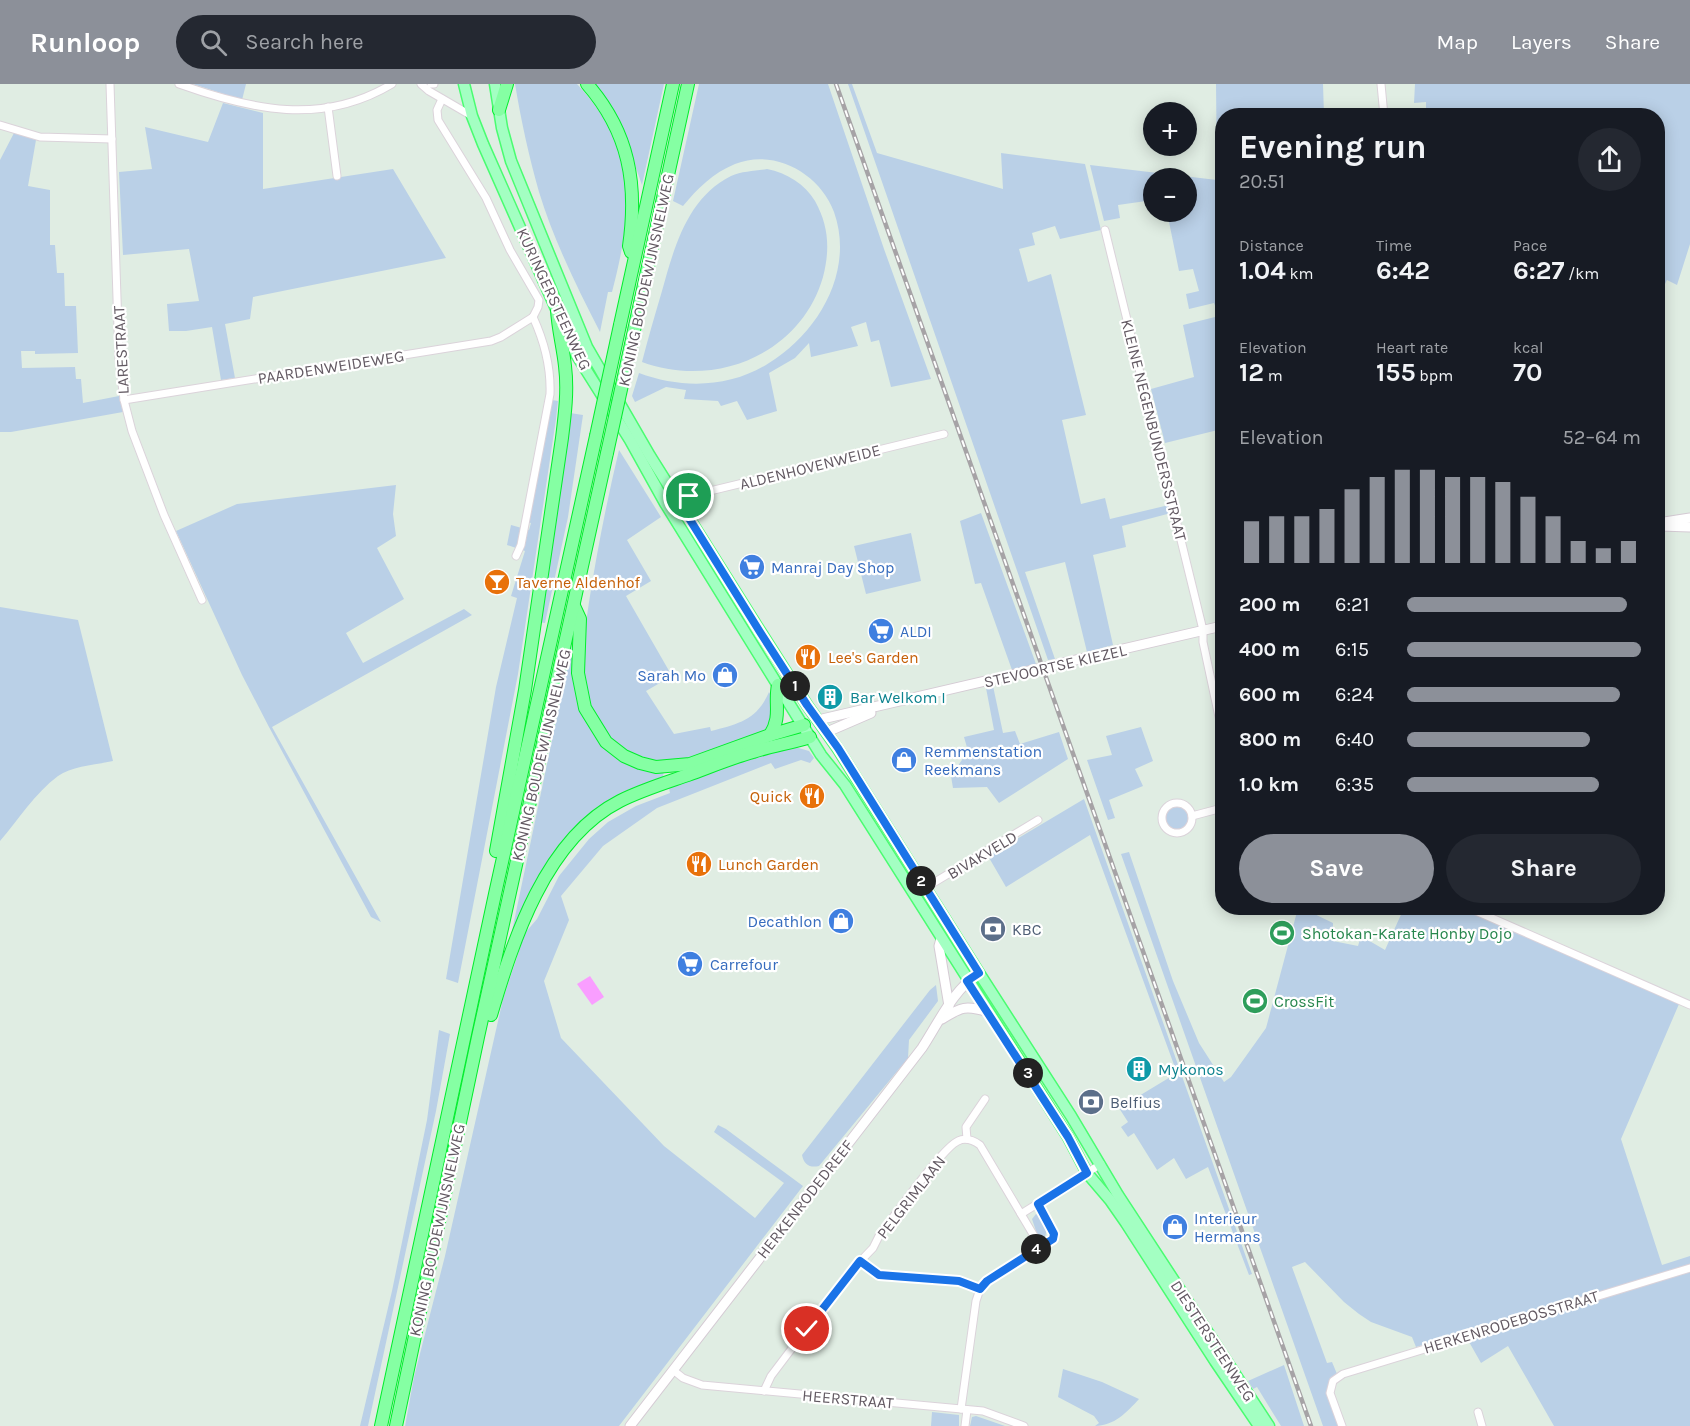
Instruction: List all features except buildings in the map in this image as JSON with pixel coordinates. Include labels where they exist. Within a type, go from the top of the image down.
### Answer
[{"type":"highway","points":[[499,110],[507,84]]},
{"type":"highway","points":[[587,84],[611,117],[629,162],[633,198],[629,246],[633,262]]},
{"type":"highway","name":"KONING BOUDEWIJNSNELWEG","points":[[381,1426],[673,84]]},
{"type":"highway","name":"KONING BOUDEWIJNSNELWEG","points":[[396,1426],[478,1037],[688,84]]},
{"type":"highway","points":[[498,880],[494,866],[525,690],[565,410],[565,366],[556,310]]},
{"type":"highway","points":[[574,606],[580,619],[578,673],[585,708],[606,742],[624,756],[640,764],[674,767],[690,764],[770,735],[807,731]]},
{"type":"highway","points":[[770,735],[778,716],[776,696],[778,685]]},
{"type":"highway","points":[[478,1037],[490,1016],[509,953],[531,904],[562,854],[598,815],[619,802],[648,789],[807,731]]},
{"type":"main road","name":"KURINGERSTEENWEG","points":[[464,84],[472,116],[576,354],[630,440],[660,495],[821,755],[851,795],[940,939],[1068,1137],[1087,1173],[1154,1258]]},
{"type":"main road","name":"KURINGERSTEENWEG","points":[[495,84],[499,110],[518,182],[586,347],[760,632],[827,732],[1101,1164],[1154,1258]]},
{"type":"main road","points":[[1665,523],[1690,518]]},
{"type":"main road","points":[[1665,525],[1690,527]]},
{"type":"main road","name":"STEVOORTSE KIEZEL","points":[[807,731],[818,720],[1215,627]]},
{"type":"main road","name":"STEVOORTSE KIEZEL","points":[[807,731],[827,732],[887,705]]},
{"type":"main road","points":[[940,939],[939,946],[949,1006]]},
{"type":"main road","name":"HERKENRODEDREEF","points":[[630,1426],[922,1048],[967,981],[979,973]]},
{"type":"main road","points":[[940,1021],[960,1009],[973,1007],[988,1012]]},
{"type":"main road","name":"DIESTERSTEENWEG","points":[[1154,1258],[1215,1361],[1259,1426]]},
{"type":"main road","name":"DIESTERSTEENWEG","points":[[1154,1258],[1269,1426]]},
{"type":"street","name":"LARESTRAAT","points":[[111,84],[120,359],[124,400],[132,431],[164,515],[202,600]]},
{"type":"street","points":[[179,84],[220,99],[263,108],[290,110],[348,104],[371,97],[392,84]]},
{"type":"street","points":[[421,84],[472,116]]},
{"type":"street","points":[[1381,84],[1383,108]]},
{"type":"street","name":"KURINGERSTEENWEG","points":[[442,99],[437,110],[438,120],[486,198],[510,250],[539,300],[533,317],[542,338],[550,372],[550,394],[521,545],[516,556]]},
{"type":"street","points":[[328,107],[337,176]]},
{"type":"street","points":[[0,125],[40,137],[112,139]]},
{"type":"street","name":"KLEINE NEGENBUNDERSSTRAAT","points":[[1105,230],[1203,630]]},
{"type":"street","name":"PAARDENWEIDEWEG","points":[[124,400],[491,340],[501,337],[533,317]]},
{"type":"street","name":"ALDENHOVENWEIDE","points":[[677,499],[944,435]]},
{"type":"street","points":[[1203,630],[1203,642],[1215,699]]},
{"type":"street","points":[[1173,804],[1183,805],[1192,816],[1190,825],[1183,832],[1174,833],[1163,823],[1163,814],[1173,804]]},
{"type":"street","points":[[1192,816],[1215,810]]},
{"type":"street","name":"BIVAKVELD","points":[[925,888],[1038,820]]},
{"type":"street","points":[[1485,915],[1690,1005]]},
{"type":"street","points":[[986,1099],[966,1127],[967,1139],[980,1145],[1040,1246]]},
{"type":"street","name":"PELGRIMLAAN","points":[[764,1391],[771,1376],[860,1261],[873,1248],[879,1236],[947,1150],[957,1141],[967,1139]]},
{"type":"street","points":[[1021,1214],[1101,1164]]},
{"type":"street","points":[[965,1426],[964,1410],[976,1301],[980,1289],[987,1281],[1053,1239],[1054,1234],[1038,1204]]},
{"type":"street","points":[[860,1261],[879,1275],[959,1281],[980,1289]]},
{"type":"street","name":"HERKENRODEBOSSTRAAT","points":[[1342,1426],[1330,1393],[1333,1381],[1343,1374],[1690,1268]]},
{"type":"street","name":"HEERSTRAAT","points":[[673,1370],[696,1384],[983,1412],[1024,1426]]},
{"type":"street","points":[[1478,1412],[1482,1426]]},
{"type":"shaded area","points":[[193,84],[246,84],[242,100]]},
{"type":"shaded area","points":[[515,84],[577,84],[612,133],[621,157],[626,182],[627,208],[624,235],[612,292],[608,292],[600,332],[566,264],[545,210],[529,152]]},
{"type":"shaded area","points":[[593,84],[664,84],[642,185],[624,134]]},
{"type":"shaded area","points":[[699,84],[828,84],[931,379],[891,387],[879,340],[871,342],[866,322],[851,327],[858,346],[811,357],[809,343],[795,358],[769,373],[777,411],[747,420],[737,401],[721,406],[718,401],[684,399],[686,390],[666,387],[635,402],[632,396],[639,373],[672,382],[706,383],[738,377],[769,363],[803,335],[817,318],[836,278],[840,256],[839,234],[834,212],[818,186],[794,168],[765,159],[735,164],[706,182],[683,206],[673,201]]},
{"type":"shaded area","points":[[848,84],[852,84],[877,153],[1003,189],[1001,153],[1085,164],[1101,230],[1060,239],[1055,226],[1032,233],[1035,245],[1019,249],[1028,282],[1051,274],[1086,415],[1062,420],[1081,504],[1105,498],[1110,519],[1169,505],[1171,513],[1122,526],[1126,547],[1093,555],[1113,645],[1087,652],[1065,562],[1025,572],[1055,659],[1048,660]]},
{"type":"shaded area","points":[[1216,84],[1323,84],[1324,108],[1216,108]]},
{"type":"shaded area","points":[[1415,84],[1690,84],[1690,244],[1677,285],[1667,280],[1665,284],[1665,108],[1426,108],[1426,102],[1414,103]]},
{"type":"shaded area","points":[[223,103],[263,113],[263,189],[393,169],[446,258],[253,297],[250,319],[225,324],[235,378],[221,380],[212,327],[169,331],[167,304],[199,301],[189,249],[123,255],[119,172],[152,169],[145,127],[208,142]]},
{"type":"shaded area","points":[[14,133],[36,140],[28,186],[50,190],[50,245],[55,245],[57,273],[64,273],[65,306],[76,306],[78,353],[35,354],[35,351],[21,351],[22,368],[75,367],[76,379],[81,379],[83,403],[119,396],[123,412],[0,432],[0,160]]},
{"type":"shaded area","points":[[1090,165],[1143,171],[1143,201],[1118,205],[1120,218],[1104,221]]},
{"type":"shaded area","points":[[767,169],[782,173],[801,184],[820,210],[826,229],[827,257],[823,277],[812,304],[796,327],[775,345],[752,358],[726,367],[698,371],[670,369],[642,362],[672,258],[684,226],[693,211],[716,185],[731,176]]},
{"type":"shaded area","points":[[1197,178],[1215,180],[1215,306],[1214,303],[1189,309],[1186,294],[1199,291],[1193,269],[1179,271],[1169,222],[1197,222]]},
{"type":"shaded area","points":[[1215,317],[1215,431],[1165,443],[1151,389],[1194,377],[1183,325]]},
{"type":"shaded area","points":[[546,399],[558,401],[518,674],[458,983],[446,979],[496,687],[517,598],[511,596],[525,551],[507,545],[511,525],[529,530],[531,523],[523,521]]},
{"type":"shaded area","points":[[570,413],[583,415],[568,517],[545,623],[538,622]]},
{"type":"shaded area","points":[[619,450],[661,517],[627,540],[651,581],[626,596],[672,676],[646,691],[674,734],[710,727],[711,731],[738,723],[759,709],[769,692],[774,707],[766,732],[706,754],[674,760],[658,760],[643,758],[618,746],[594,713],[585,687],[582,665],[583,647],[599,545]]},
{"type":"shaded area","points":[[396,485],[393,514],[396,536],[377,548],[404,599],[346,633],[363,663],[464,609],[472,615],[272,727],[381,922],[371,917],[269,727],[242,675],[176,531],[237,504]]},
{"type":"shaded area","points":[[981,513],[1036,664],[1012,670],[981,583],[975,584],[960,521]]},
{"type":"shaded area","points":[[911,533],[921,581],[866,594],[854,546]]},
{"type":"shaded area","points":[[0,607],[78,620],[113,761],[77,768],[58,776],[34,798],[0,841]]},
{"type":"shaded area","points":[[572,645],[575,685],[598,738],[664,770],[663,777],[616,796],[582,821],[567,836],[542,871],[516,928],[512,931]]},
{"type":"shaded area","points":[[993,686],[1003,733],[1015,731],[1020,744],[1059,732],[1068,759],[999,803],[987,787],[953,788],[951,776],[968,751],[964,737],[994,730],[986,688]]},
{"type":"shaded area","points":[[1141,727],[1153,761],[1135,769],[1143,786],[1109,800],[1115,818],[1108,820],[1087,760],[1112,755],[1106,736]]},
{"type":"shaded area","points":[[795,747],[809,751],[814,758],[810,763],[801,760],[775,769],[771,763],[657,808],[603,846],[561,896],[569,920],[544,981],[561,1038],[664,1146],[755,1218],[784,1183],[714,1132],[718,1125],[803,1186],[619,1426],[405,1426],[414,1377],[445,1256],[503,999],[525,933],[537,919],[559,876],[589,839],[608,822],[636,806],[670,793],[669,788],[757,756]]},
{"type":"shaded area","points":[[1084,799],[1252,1274],[1249,1275],[1208,1167],[1186,1179],[1174,1158],[1157,1170],[1134,1133],[1128,1137],[1121,1127],[1128,1122],[1119,1108],[1177,1073],[1090,835],[1006,887],[988,856]]},
{"type":"shaded area","points":[[1177,807],[1182,808],[1188,814],[1188,824],[1182,830],[1177,831],[1172,830],[1166,824],[1165,819],[1166,814],[1172,808]]},
{"type":"shaded area","points":[[1129,852],[1173,981],[1199,1043],[1224,1082],[1231,1077],[1266,1028],[1296,915],[1316,915],[1333,923],[1333,941],[1358,946],[1361,936],[1385,950],[1401,915],[1480,915],[1679,1004],[1621,1139],[1662,1265],[1690,1256],[1690,1426],[1554,1426],[1508,1346],[1481,1363],[1464,1333],[1416,1347],[1412,1337],[1371,1322],[1359,1314],[1305,1262],[1292,1267],[1327,1363],[1332,1362],[1337,1374],[1328,1393],[1339,1426],[1323,1426],[1121,854]]},
{"type":"shaded area","points":[[590,976],[604,997],[592,1005],[577,984]]},
{"type":"shaded area","points":[[936,985],[938,1001],[909,1040],[908,1058],[819,1166],[808,1165],[802,1155]]},
{"type":"shaded area","points":[[439,1030],[450,1034],[436,1111],[368,1426],[360,1426],[392,1291],[427,1120]]},
{"type":"shaded area","points":[[1036,1214],[1045,1225],[1044,1239],[1038,1237],[1032,1219]]},
{"type":"shaded area","points":[[1284,1365],[1304,1426],[1281,1426],[1257,1387],[1253,1389],[1248,1381]]},
{"type":"shaded area","points":[[1063,1369],[1102,1382],[1139,1399],[1114,1421],[1095,1426],[1099,1423],[1094,1416],[1058,1397]]},
{"type":"shaded area","points":[[932,1412],[959,1415],[959,1426],[931,1426]]},
{"type":"shaded area","points":[[976,1416],[1005,1426],[970,1426],[972,1417]]},
{"type":"railway","points":[[836,84],[1311,1426]]},
{"type":"place","name":"Manraj Day Shop","points":[[752,567]]},
{"type":"place","name":"Taverne Aldenhof","points":[[497,582]]},
{"type":"place","name":"ALDI","points":[[881,631]]},
{"type":"place","name":"Lee's Garden","points":[[808,657]]},
{"type":"place","name":"Sarah Mo","points":[[725,675]]},
{"type":"place","name":"Bar Welkom I","points":[[830,697]]},
{"type":"place","name":"Remmenstation Reekmans","points":[[904,760]]},
{"type":"place","name":"Quick","points":[[812,796]]},
{"type":"place","name":"Lunch Garden","points":[[699,864]]},
{"type":"place","name":"Decathlon","points":[[841,921]]},
{"type":"place","name":"KBC","points":[[993,929]]},
{"type":"place","name":"Shotokan-Karate Honby Dojo","points":[[1282,933]]},
{"type":"place","name":"Carrefour","points":[[690,964]]},
{"type":"place","name":"CrossFit","points":[[1255,1001]]},
{"type":"place","name":"Mykonos","points":[[1139,1069]]},
{"type":"place","name":"Belfius","points":[[1091,1102]]},
{"type":"place","name":"Interieur Hermans","points":[[1175,1227]]},
{"type":"route","points":[[689,496],[677,499],[807,705],[838,748],[979,973],[967,981],[1068,1137],[1087,1173],[1038,1204],[1054,1234],[1053,1239],[987,1281],[980,1289],[959,1281],[879,1275],[860,1261],[807,1329]]}]
